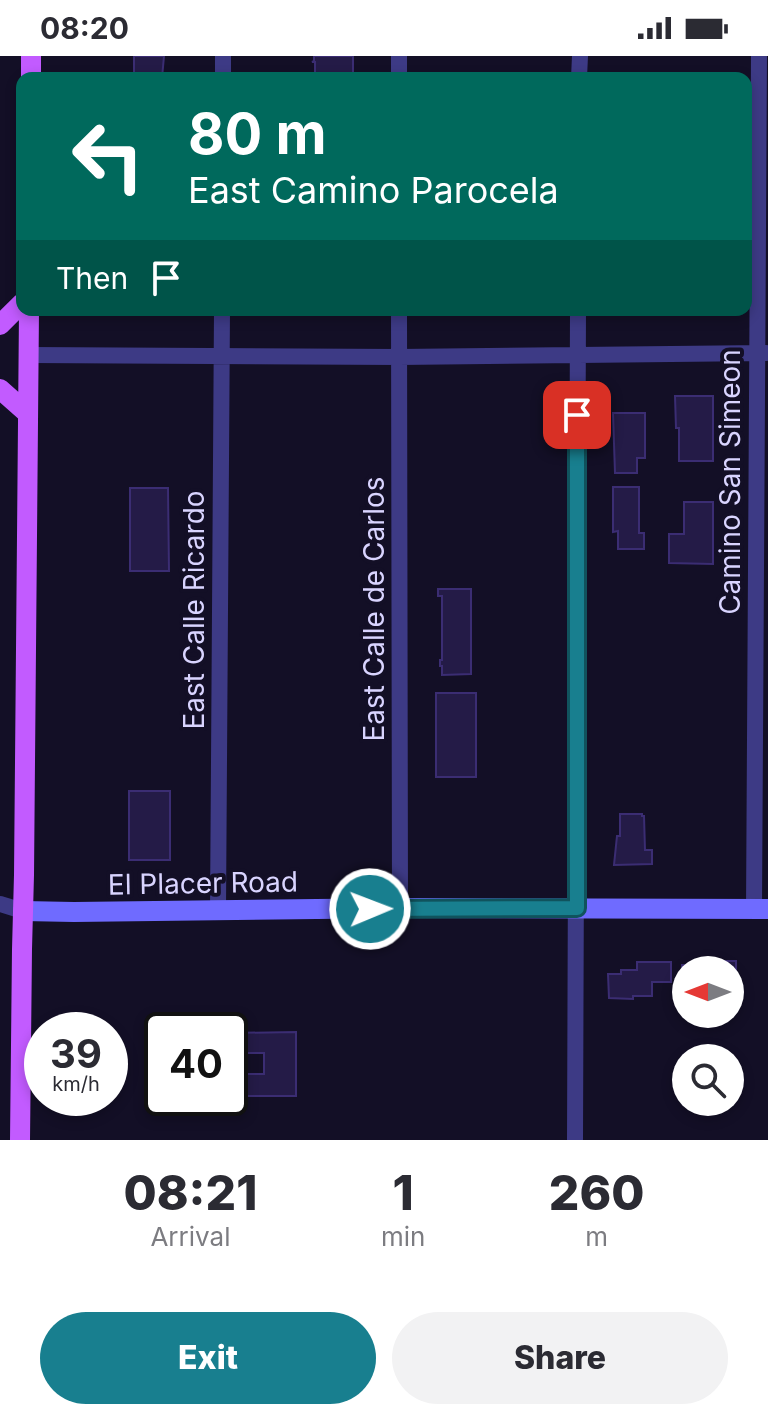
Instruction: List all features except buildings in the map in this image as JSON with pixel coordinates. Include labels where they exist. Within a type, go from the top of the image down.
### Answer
[{"type":"main road","points":[[0,325],[16,309]]},
{"type":"main road","points":[[20,1140],[29,316]]},
{"type":"main road","points":[[0,389],[27,413]]},
{"type":"street","name":"Camino San Simeon","points":[[759,56],[761,909]]},
{"type":"street","name":"East Calle Ricardo","points":[[218,911],[222,316]]},
{"type":"street","name":"East Calle de Carlos","points":[[399,316],[400,908]]},
{"type":"street","points":[[575,1140],[578,316]]},
{"type":"street","points":[[29,355],[399,357],[762,353]]},
{"type":"street","name":"El Placer Road","points":[[0,904],[23,911]]},
{"type":"street","name":"El Placer Road","points":[[0,917],[23,911],[761,909]]},
{"type":"route","points":[[370,909],[577,908],[577,415]]}]
